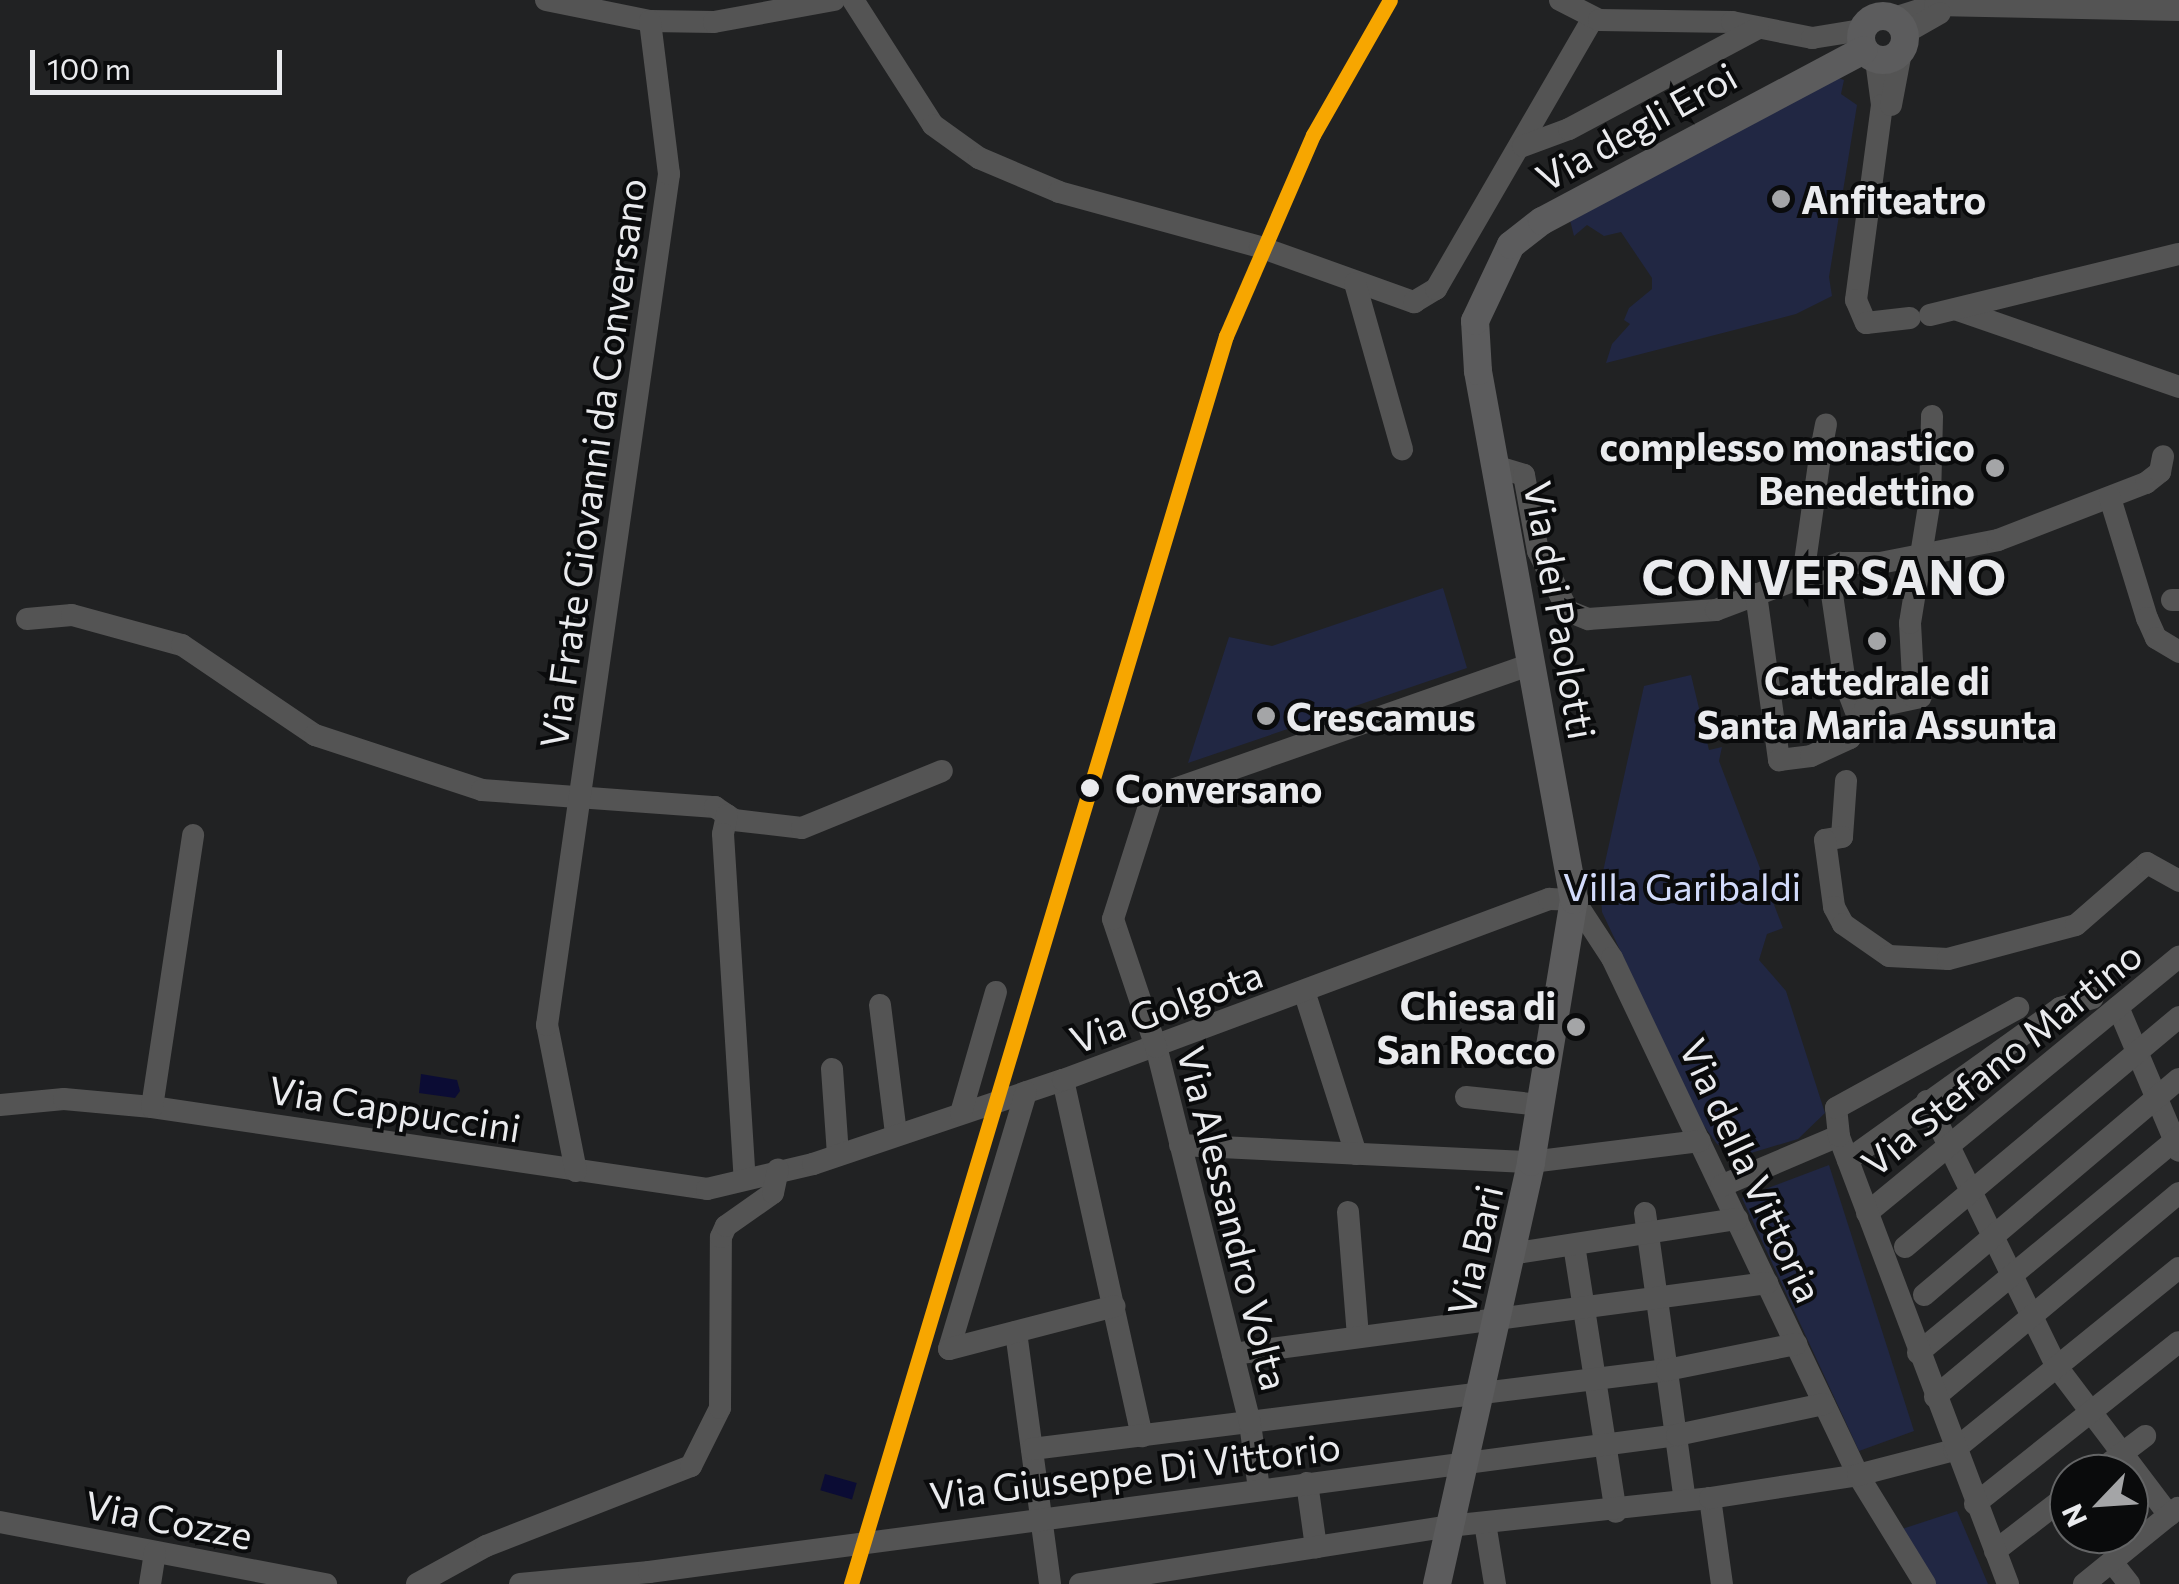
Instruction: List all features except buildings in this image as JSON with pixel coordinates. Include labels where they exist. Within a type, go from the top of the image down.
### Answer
[{"type":"main road","name":"Via degli Eroi","points":[[1480,305],[1511,245],[1542,220],[1886,33]]},
{"type":"main road","name":"Via dei Paolotti","points":[[1480,305],[1478,372],[1574,900],[1569,928]]},
{"type":"main road","name":"Via Bari","points":[[1436,1584],[1531,1162],[1569,928]]},
{"type":"street","points":[[546,0],[650,21],[714,22],[834,0]]},
{"type":"street","points":[[853,0],[922,110],[954,144],[1058,192],[1260,247],[1402,300],[1428,296],[1523,146],[1593,18]]},
{"type":"street","points":[[1560,0],[1593,18],[1694,18],[1812,38],[1886,33],[1963,8],[2115,6],[2179,10]]},
{"type":"street","name":"Via Frate Giovanni da Conversano","points":[[576,1171],[547,1025],[583,796],[669,174],[650,21]]},
{"type":"street","points":[[1523,146],[1569,129],[1758,28]]},
{"type":"street","points":[[1886,33],[1880,131],[1856,300],[1866,323],[1958,310],[2179,254]]},
{"type":"street","points":[[1880,131],[1886,33]]},
{"type":"street","points":[[1828,66],[1866,76],[1882,105]]},
{"type":"street","points":[[1355,283],[1402,449]]},
{"type":"street","points":[[1958,310],[2175,385]]},
{"type":"street","points":[[1756,594],[1777,752],[1787,760],[1831,747],[1861,725],[1865,709],[1917,697],[1910,623],[1924,555],[1932,416]]},
{"type":"street","points":[[1803,576],[1812,482],[1830,450],[1826,424]]},
{"type":"street","points":[[1498,467],[1524,476],[1538,551],[1568,611],[1588,619],[1716,610],[1834,565],[1924,555],[1998,540],[2110,498],[2160,472],[2162,456]]},
{"type":"street","points":[[2110,498],[2156,638],[2179,652]]},
{"type":"street","points":[[1834,565],[1845,683],[1861,725]]},
{"type":"street","points":[[26,618],[72,615],[182,645],[315,735],[482,790],[715,807],[728,815],[802,828],[942,770]]},
{"type":"street","name":"Via Alessandro Volta","points":[[1259,1489],[1250,1423],[1156,1047],[1112,919],[1152,797],[1530,664]]},
{"type":"street","points":[[1831,747],[1844,777],[1848,802],[1842,806],[1842,837],[1826,840],[1834,908],[1842,924],[1889,956],[1948,959],[2076,926],[2147,863],[2179,881]]},
{"type":"street","points":[[728,815],[723,834],[745,1179]]},
{"type":"street","points":[[152,1106],[192,835]]},
{"type":"street","name":"Via Golgota","points":[[778,1170],[838,1155],[1156,1047],[1549,899],[1574,900]]},
{"type":"street","name":"Via della Vittoria","points":[[1574,900],[1612,958],[1824,1404],[1925,1584]]},
{"type":"street","points":[[1569,928],[1612,958]]},
{"type":"street","name":"Via Stefano Martino","points":[[1867,1213],[2179,957]]},
{"type":"street","points":[[962,1113],[996,992]]},
{"type":"street","points":[[1305,994],[1356,1154]]},
{"type":"street","points":[[1848,1160],[2060,1008],[2092,998]]},
{"type":"street","points":[[880,1005],[896,1134]]},
{"type":"street","points":[[1918,1353],[2178,1143],[2118,1007]]},
{"type":"street","points":[[2008,1584],[1974,1504],[1946,1453],[1935,1397],[1918,1353],[1915,1303],[1896,1254],[1867,1213],[1839,1136],[1836,1108],[2018,1008]]},
{"type":"street","points":[[1896,1254],[2179,1018]]},
{"type":"street","points":[[832,1069],[838,1155]]},
{"type":"street","points":[[1915,1303],[2179,1079]]},
{"type":"street","points":[[1062,1080],[1142,1436]]},
{"type":"street","points":[[1026,1092],[949,1349],[1115,1306]]},
{"type":"street","points":[[1466,1097],[1541,1105]]},
{"type":"street","name":"Via Cappuccini","points":[[0,1106],[64,1099],[152,1106],[707,1189],[778,1170]]},
{"type":"street","points":[[1928,1101],[2029,1318],[2058,1367],[2090,1412],[2174,1512],[2084,1584]]},
{"type":"street","points":[[1721,1186],[1839,1136]]},
{"type":"street","points":[[1180,1145],[1531,1162],[1700,1140]]},
{"type":"street","points":[[417,1584],[486,1546],[691,1466],[720,1408],[722,1237],[726,1226],[773,1192],[778,1170]]},
{"type":"street","points":[[1935,1397],[2179,1193]]},
{"type":"street","points":[[1348,1212],[1358,1337]]},
{"type":"street","points":[[1511,1254],[1574,1245],[1647,1224],[1737,1219]]},
{"type":"street","points":[[1647,1224],[1685,1500]]},
{"type":"street","points":[[1574,1245],[1616,1512]]},
{"type":"street","points":[[1080,1584],[1138,1579],[1449,1526],[1616,1512],[1710,1498],[1864,1473],[1946,1453],[2179,1268]]},
{"type":"street","points":[[1232,1354],[1768,1283]]},
{"type":"street","points":[[1016,1332],[1050,1584]]},
{"type":"street","points":[[1974,1504],[2179,1342]]},
{"type":"street","points":[[1032,1449],[1667,1370],[1796,1344]]},
{"type":"street","name":"Via Giuseppe Di Vittorio","points":[[520,1584],[649,1572],[1676,1435],[1824,1404]]},
{"type":"street","points":[[2121,1454],[2145,1436]]},
{"type":"street","points":[[1307,1483],[1316,1546]]},
{"type":"street","points":[[1710,1498],[1722,1584]]},
{"type":"street","points":[[1994,1552],[2049,1509]]},
{"type":"street","name":"Via Cozze","points":[[0,1522],[326,1584]]},
{"type":"street","points":[[1485,1523],[1494,1584]]},
{"type":"street","points":[[150,1584],[155,1552]]},
{"type":"street","points":[[2112,1562],[2129,1584]]},
{"type":"green space","points":[[1833,76],[1844,80],[1841,94],[1857,105],[1829,277],[1832,296],[1796,314],[1606,363],[1612,344],[1630,324],[1624,320],[1629,308],[1652,289],[1652,278],[1621,232],[1604,236],[1587,225],[1574,236],[1570,220]]},
{"type":"green space","name":"Crescamus","points":[[1443,588],[1467,668],[1188,763],[1229,637],[1272,646]]},
{"type":"green space","name":"Villa Garibaldi","points":[[1691,675],[1709,750],[1722,747],[1719,761],[1783,928],[1767,934],[1759,960],[1786,991],[1825,1113],[1798,1139],[1741,1156],[1717,1144],[1702,1123],[1602,912],[1600,885],[1644,686]]},
{"type":"green space","points":[[1829,1165],[1914,1431],[1859,1451],[1742,1198]]},
{"type":"green space","points":[[1957,1511],[1988,1584],[1935,1584],[1902,1529]]},
{"type":"shaded area","points":[[421,1074],[457,1080],[460,1091],[455,1098],[419,1093]]},
{"type":"shaded area","points":[[825,1474],[857,1483],[852,1499],[820,1490]]},
{"type":"transit line","points":[[851,1584],[1226,336],[1313,135],[1390,0]]},
{"type":"place","name":"Anfiteatro","points":[[1781,199]]},
{"type":"place","name":"complesso monastico Benedettino","points":[[1995,468]]},
{"type":"place","name":"Cattedrale di Santa Maria Assunta","points":[[1877,641]]},
{"type":"place","name":"Crescamus","points":[[1266,716]]},
{"type":"place","name":"Conversano","points":[[1090,788]]},
{"type":"place","name":"Chiesa di San Rocco","points":[[1576,1027]]},
{"type":"district","name":"CONVERSANO","points":[[1825,576]]}]
